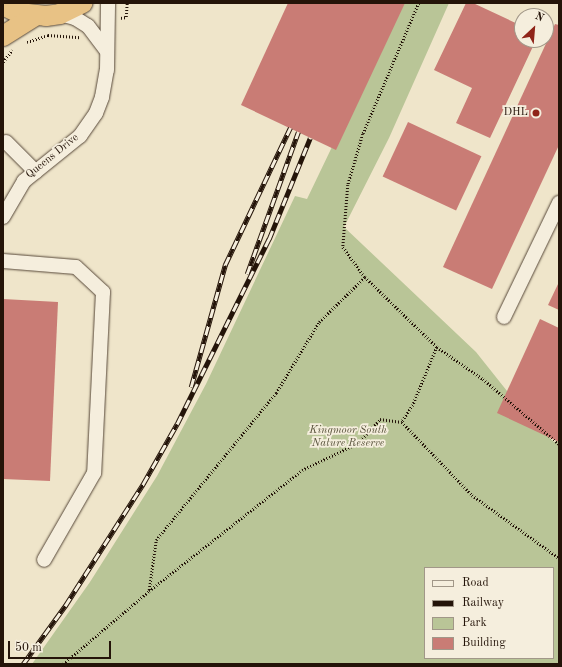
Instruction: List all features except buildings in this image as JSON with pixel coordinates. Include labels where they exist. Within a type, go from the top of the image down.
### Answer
[{"type":"highway","points":[[3,5],[20,13],[34,16],[60,14],[82,3]]},
{"type":"highway","points":[[3,36],[34,16]]},
{"type":"street","name":"Queens Drive","points":[[3,217],[24,181],[69,147],[90,124],[102,97],[106,70],[108,3]]},
{"type":"street","points":[[60,14],[75,18],[88,26],[106,50]]},
{"type":"street","points":[[6,142],[36,172]]},
{"type":"street","points":[[504,317],[559,203]]},
{"type":"street","points":[[3,260],[76,267],[103,292],[94,473],[44,560]]},
{"type":"path","points":[[126,17],[128,3]]},
{"type":"path","points":[[419,3],[363,134],[348,185],[343,248],[365,277],[437,347],[483,379],[559,444]]},
{"type":"path","points":[[149,591],[156,540],[276,393],[319,322],[365,277]]},
{"type":"path","points":[[402,422],[414,405],[437,347]]},
{"type":"path","points":[[63,664],[149,591],[302,470],[358,443],[380,419],[402,422],[472,495],[559,558]]},
{"type":"green space","name":"Kingmoor South Nature Reserve","points":[[401,3],[449,3],[389,138],[344,227],[476,352],[531,421],[554,442],[559,440],[559,664],[32,664],[90,582],[157,476],[206,384],[295,196],[307,199]]},
{"type":"railway","points":[[191,387],[225,265],[290,128]]},
{"type":"railway","points":[[247,274],[298,132]]},
{"type":"railway","points":[[23,664],[65,606],[143,484],[177,424],[269,239],[310,138]]},
{"type":"place","name":"DHL","points":[[536,113]]}]
